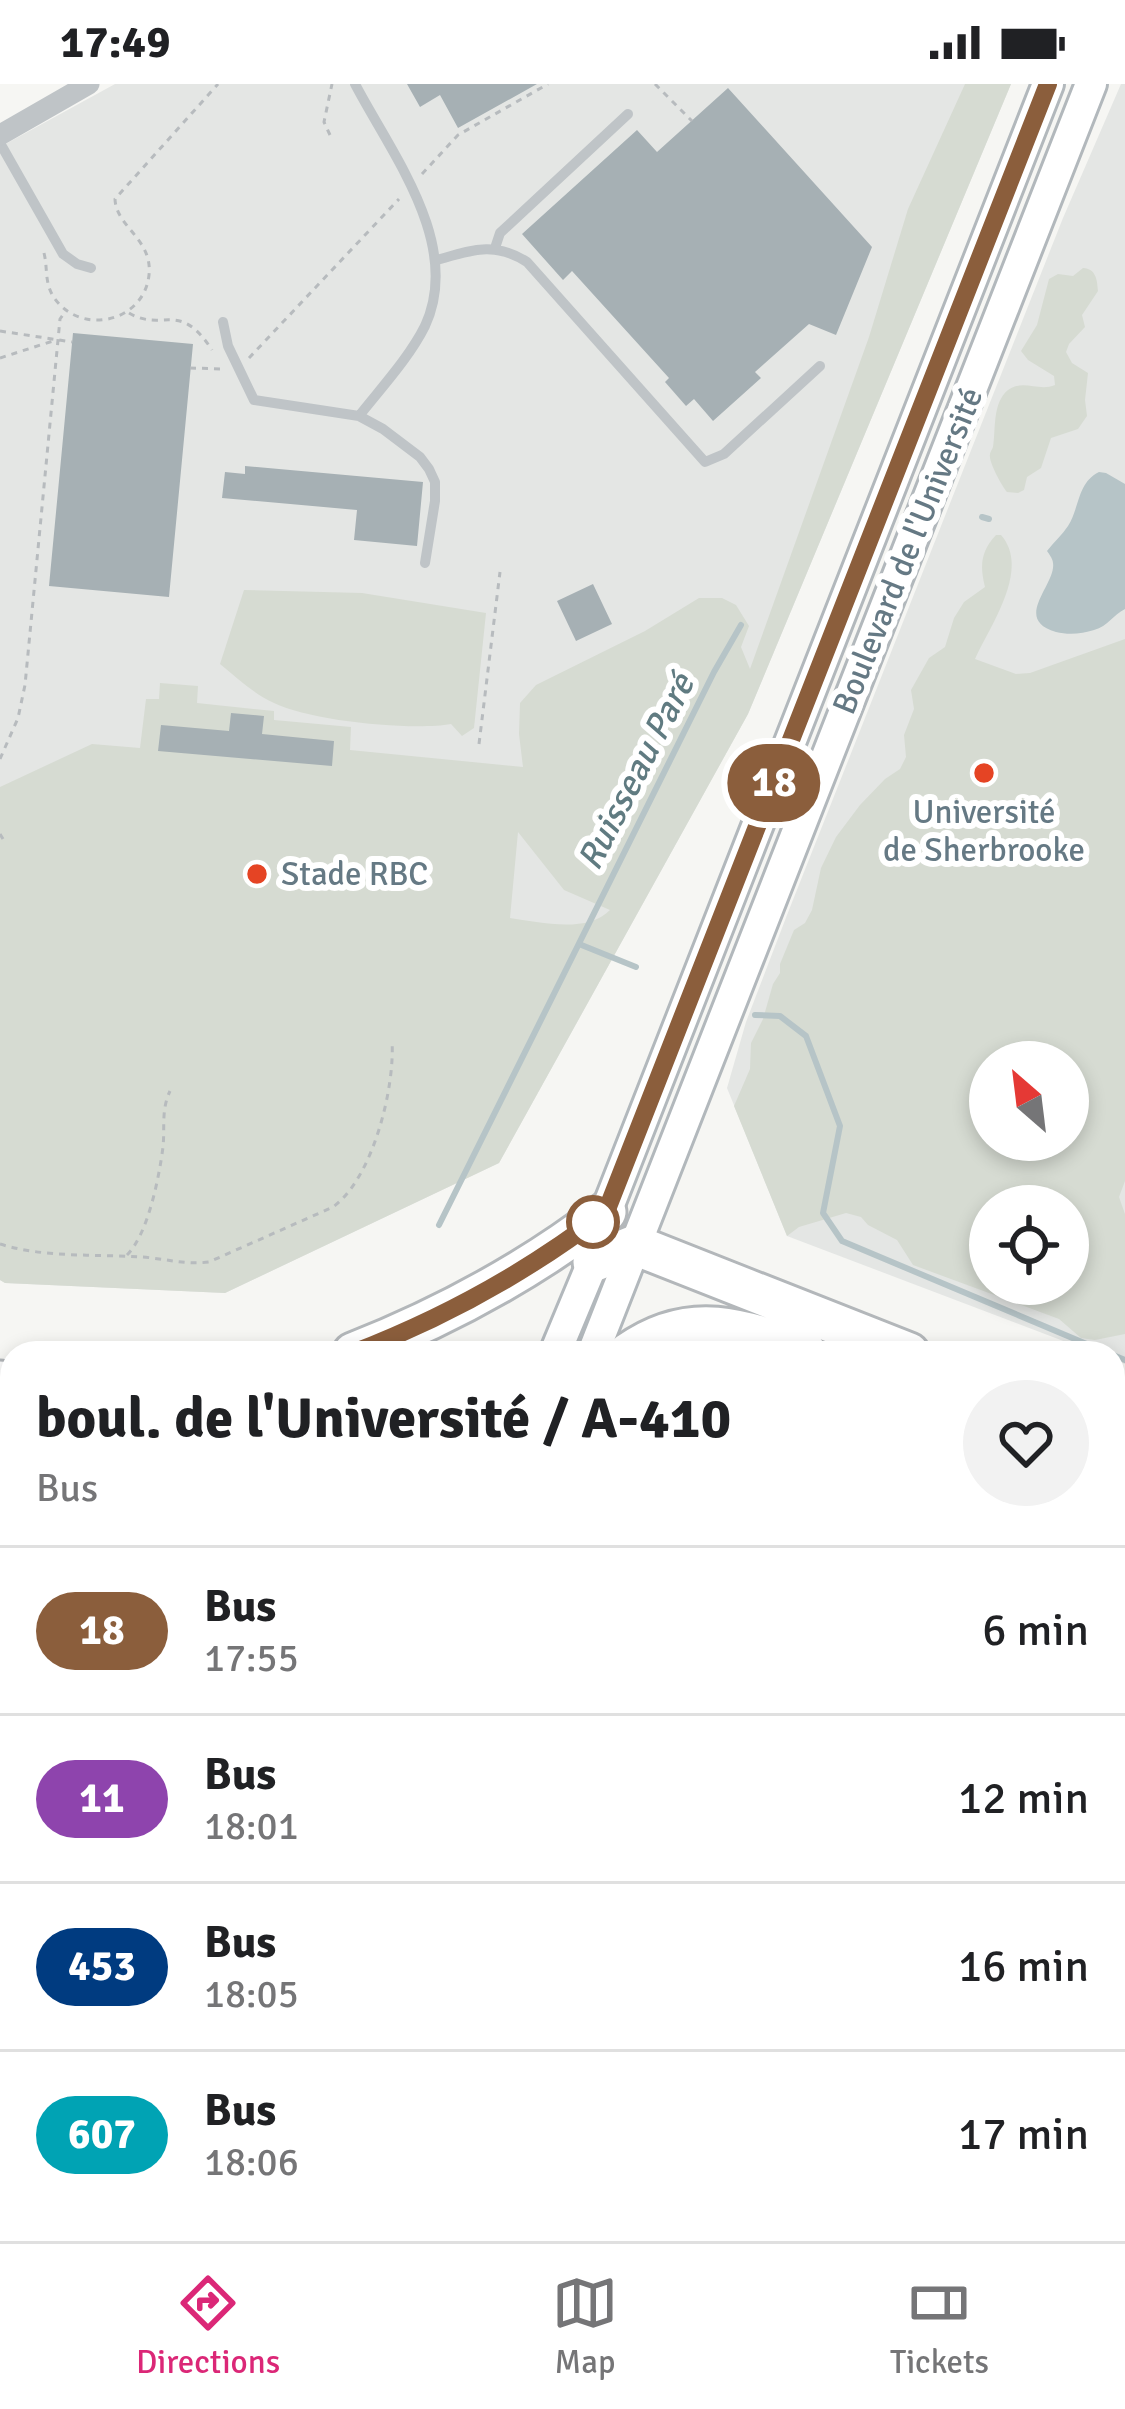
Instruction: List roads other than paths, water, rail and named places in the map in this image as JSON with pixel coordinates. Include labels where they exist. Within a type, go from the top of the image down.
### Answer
[{"type":"highway","points":[[381,1341],[487,1291],[606,1212]]},
{"type":"highway","points":[[593,1262],[634,1245],[878,1341]]},
{"type":"highway","points":[[648,1341],[699,1326],[746,1330],[775,1341]]},
{"type":"main road","name":"Boulevard de l'Université","points":[[560,1341],[593,1262],[606,1212],[1048,84]]},
{"type":"main road","name":"Boulevard de l'Université","points":[[598,1341],[1091,84]]},
{"type":"street","points":[[0,139],[88,84]]},
{"type":"lane","points":[[355,84],[412,185],[437,260],[434,298],[425,326],[358,416]]},
{"type":"lane","points":[[494,248],[500,233],[628,113]]},
{"type":"lane","points":[[0,139],[63,254],[91,268]]},
{"type":"lane","points":[[437,260],[494,248],[527,262],[705,462],[724,454],[820,366]]},
{"type":"lane","points":[[223,322],[236,365],[254,400],[358,416],[420,457],[435,482],[425,563]]},
{"type":"waterway","name":"Ruisseau Paré","points":[[982,517],[989,519]]},
{"type":"waterway","name":"Ruisseau Paré","points":[[439,1225],[741,625]]},
{"type":"waterway","name":"Ruisseau Paré","points":[[579,944],[636,967]]},
{"type":"waterway","name":"Ruisseau Paré","points":[[755,1015],[780,1016],[806,1036],[840,1126],[823,1213],[842,1241],[1080,1341]]},
{"type":"place","name":"Université de Sherbrooke","points":[[984,773]]},
{"type":"place","name":"Stade RBC","points":[[257,874]]}]
